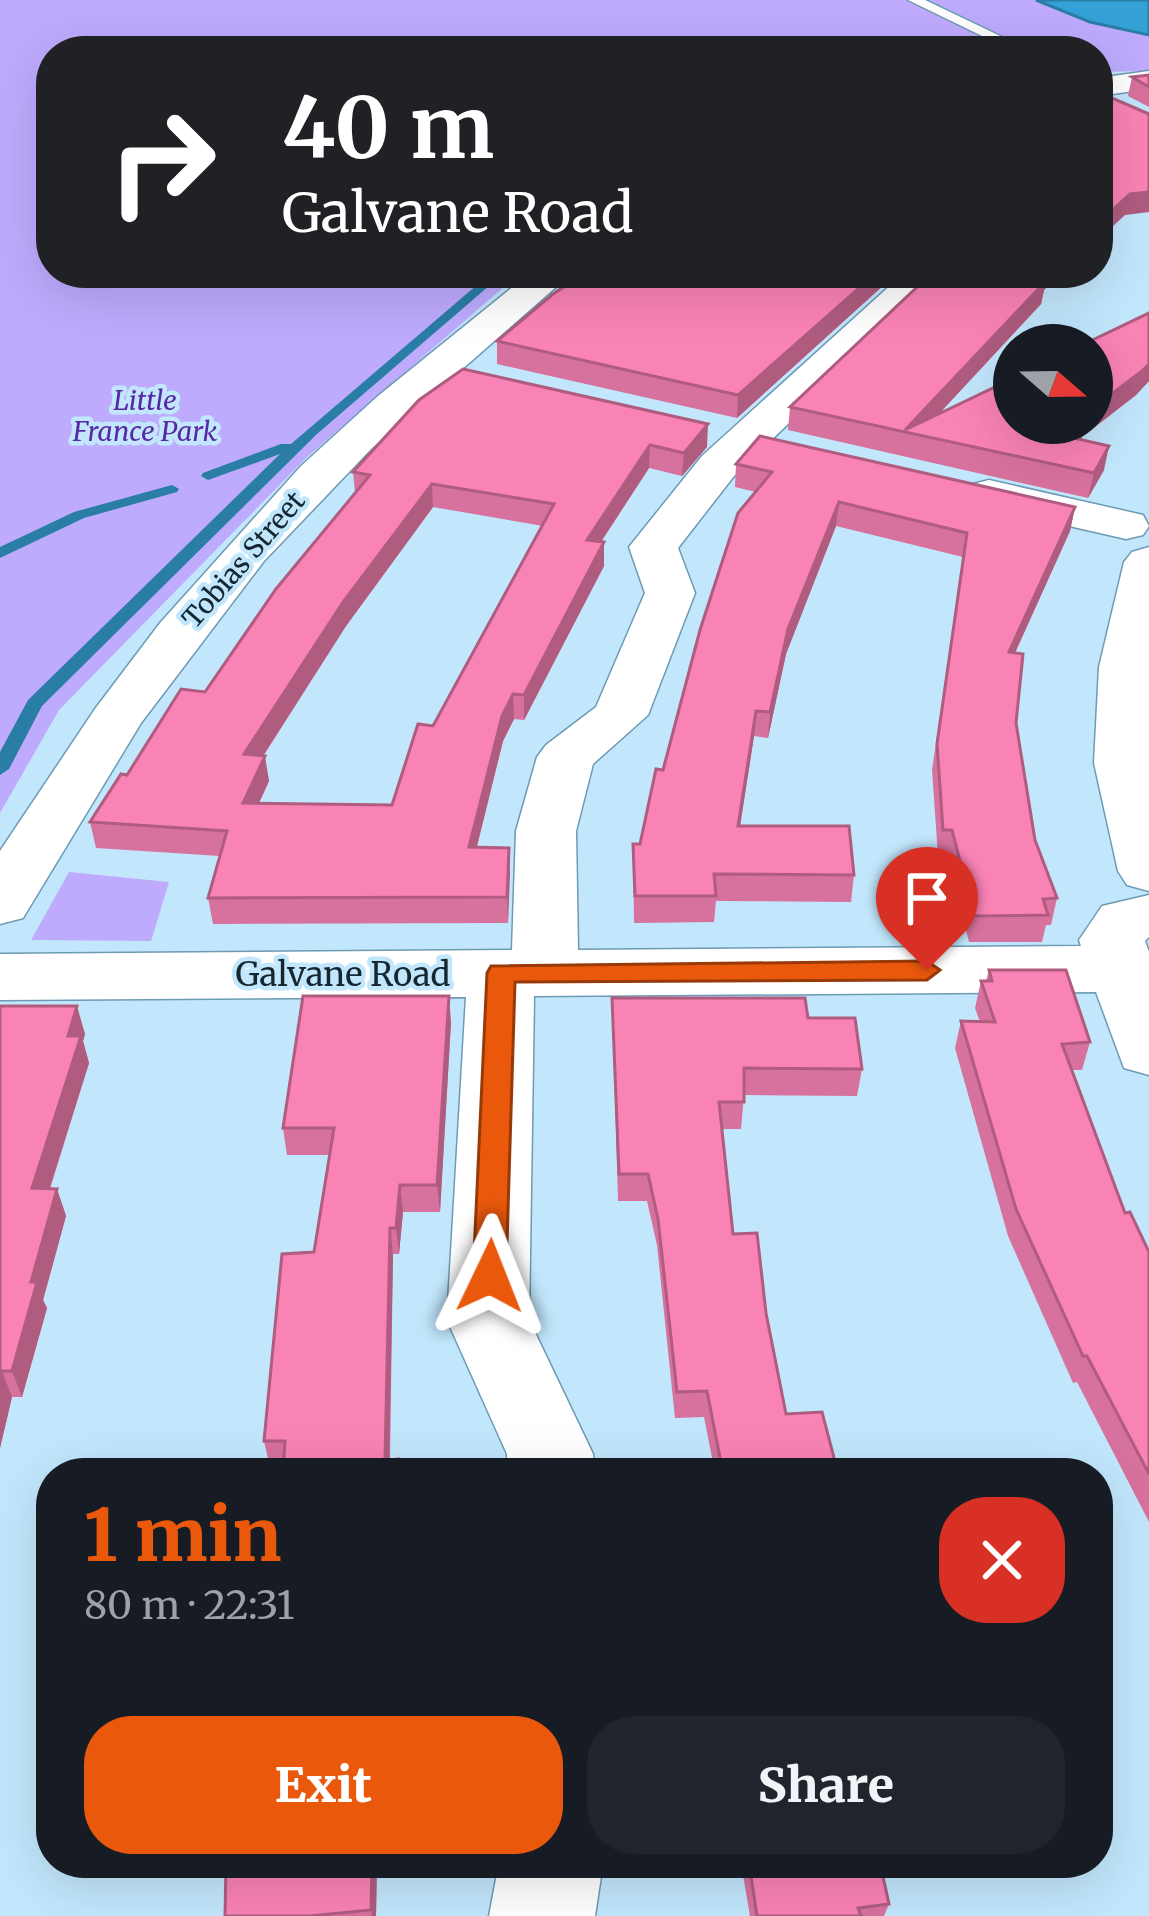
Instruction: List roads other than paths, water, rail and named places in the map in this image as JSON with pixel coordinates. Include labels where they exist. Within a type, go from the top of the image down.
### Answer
[{"type":"street","points":[[1113,85],[1149,80]]},
{"type":"street","points":[[1113,104],[1132,114]]},
{"type":"street","name":"Tobias Street","points":[[0,904],[62,798],[143,680],[249,548],[322,472],[535,288]]},
{"type":"street","points":[[550,1458],[488,1320],[523,973],[546,831],[566,757],[620,716],[670,592],[653,547],[718,466],[910,288]]},
{"type":"street","points":[[438,368],[493,380]]},
{"type":"street","points":[[1149,480],[1126,668],[1123,763],[1149,871]]},
{"type":"street","points":[[945,484],[1141,550]]},
{"type":"street","points":[[1133,943],[1149,1050]]},
{"type":"street","name":"Galvane Road","points":[[0,977],[523,973],[1133,943]]},
{"type":"street","points":[[542,1916],[548,1878]]},
{"type":"lane","points":[[914,0],[990,36]]},
{"type":"water","points":[[1036,0],[1149,0],[1149,35],[1090,22]]},
{"type":"waterway","points":[[0,769],[34,704],[312,431],[480,288]]},
{"type":"waterway","points":[[208,476],[286,447]]},
{"type":"waterway","points":[[0,553],[79,515],[172,489]]},
{"type":"park label","name":"Little France Park","points":[[145,416]]}]
